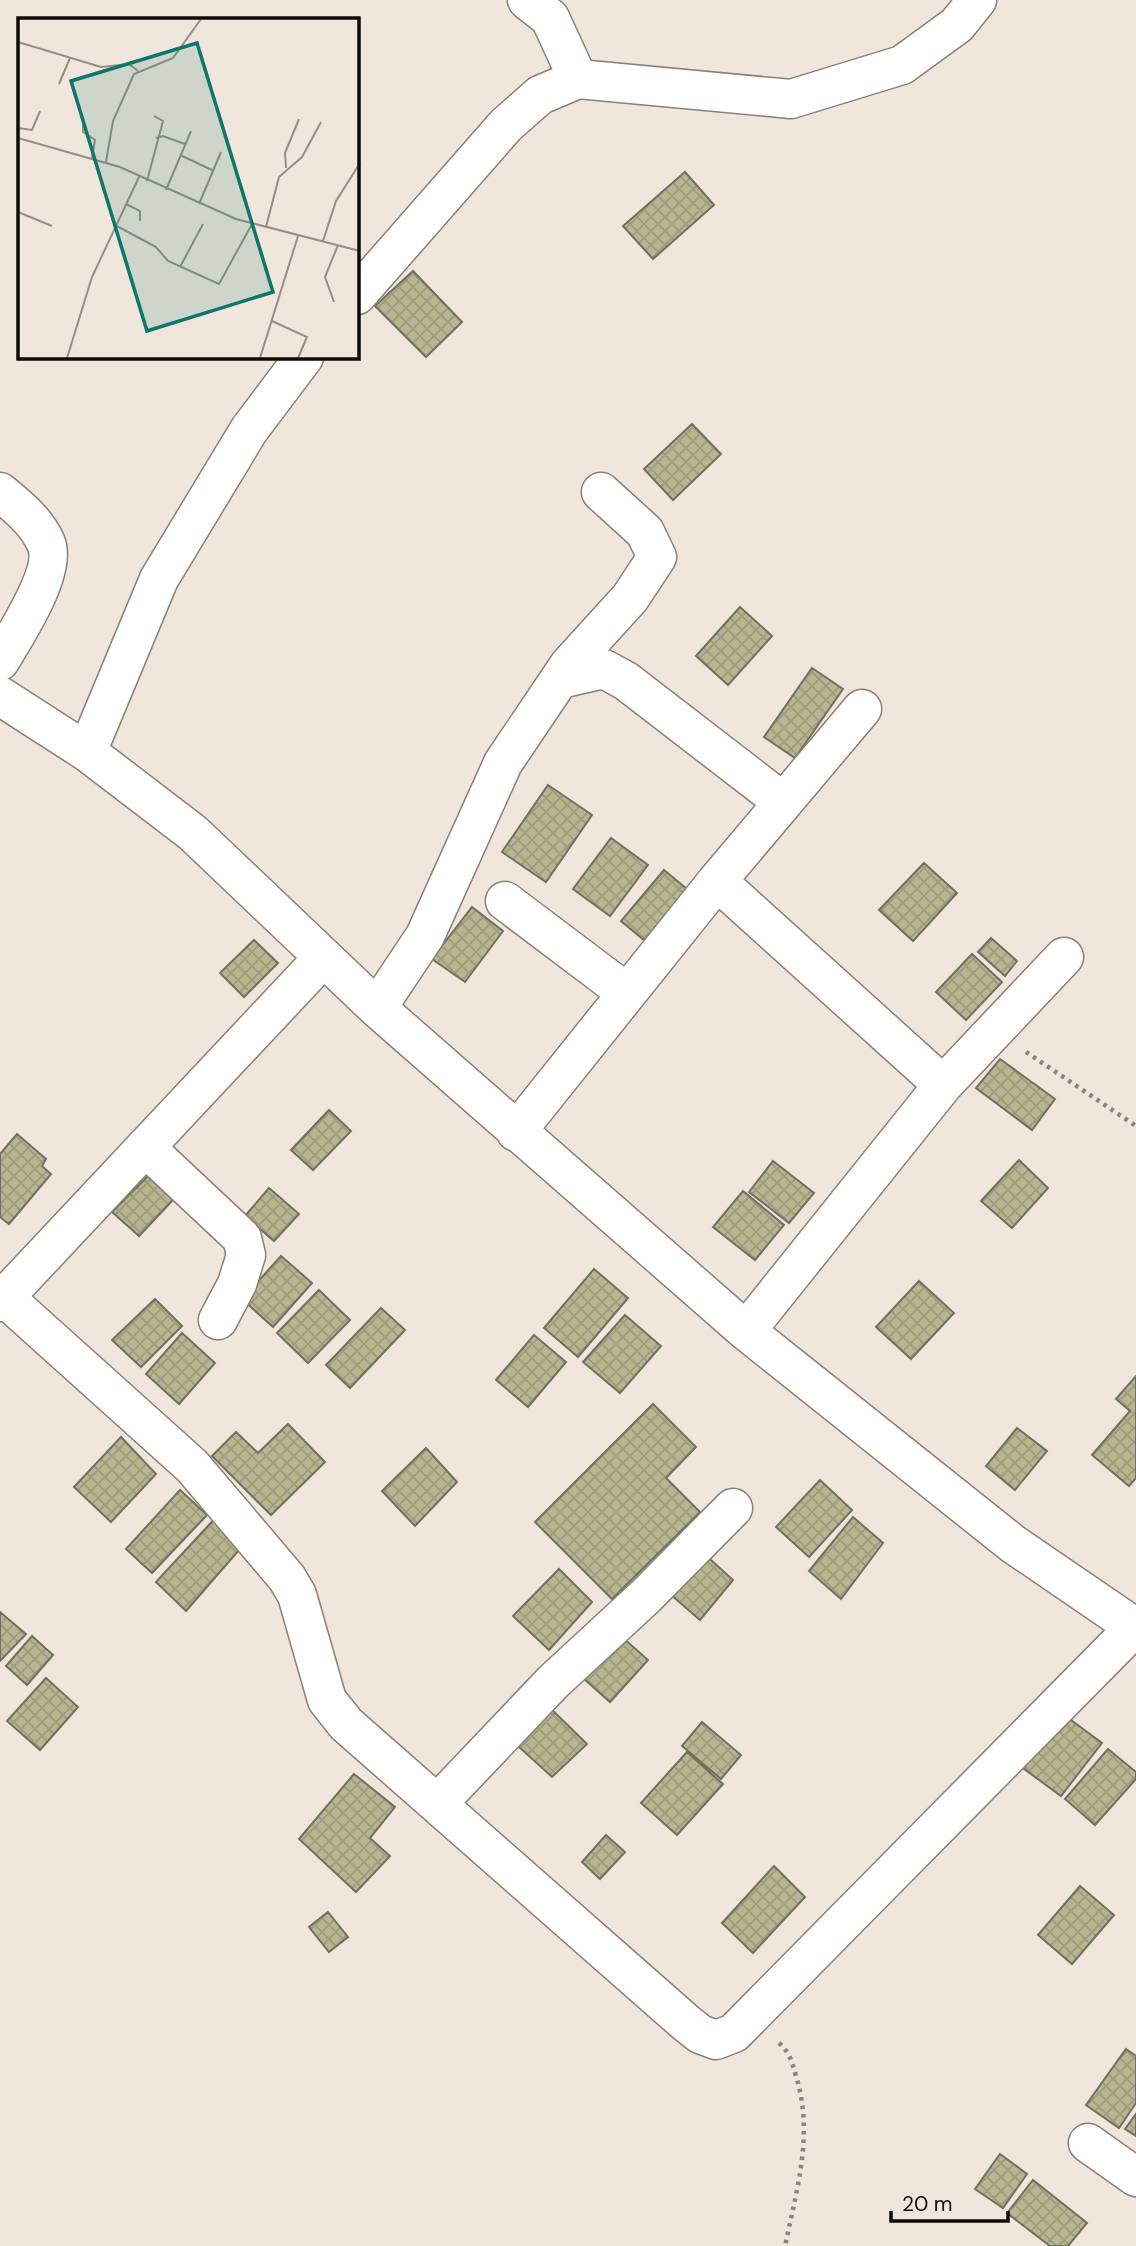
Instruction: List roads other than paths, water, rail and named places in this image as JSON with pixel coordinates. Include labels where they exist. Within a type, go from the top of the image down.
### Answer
[{"type":"street","points":[[527,0],[550,18],[579,79]]},
{"type":"street","points":[[359,293],[506,125],[540,95],[579,79],[791,99],[902,65],[957,24],[977,0]]},
{"type":"street","points":[[87,752],[159,579],[249,430],[302,359]]},
{"type":"street","points":[[0,492],[29,516],[47,546],[45,572],[35,601],[0,661]]},
{"type":"street","points":[[377,1009],[425,936],[503,763],[569,665],[630,598],[657,557],[645,532],[601,492]]},
{"type":"street","points":[[560,679],[604,669],[626,681],[783,802]]},
{"type":"street","points":[[0,696],[87,752],[192,833],[377,1009],[746,1331],[1013,1544],[1135,1627],[734,2033],[716,2040],[700,2034],[346,1724],[327,1700],[297,1595],[279,1568],[192,1466],[2,1300],[323,958]]},
{"type":"street","points":[[516,1132],[717,881],[862,709]]},
{"type":"street","points":[[717,881],[943,1085]]},
{"type":"street","points":[[505,901],[626,993]]},
{"type":"street","points":[[746,1331],[943,1085],[1064,957]]},
{"type":"street","points":[[145,1147],[242,1238],[246,1255],[237,1284],[218,1320]]},
{"type":"street","points":[[437,1804],[553,1682],[646,1596],[733,1508]]},
{"type":"street","points":[[1088,2143],[1136,2177]]}]
